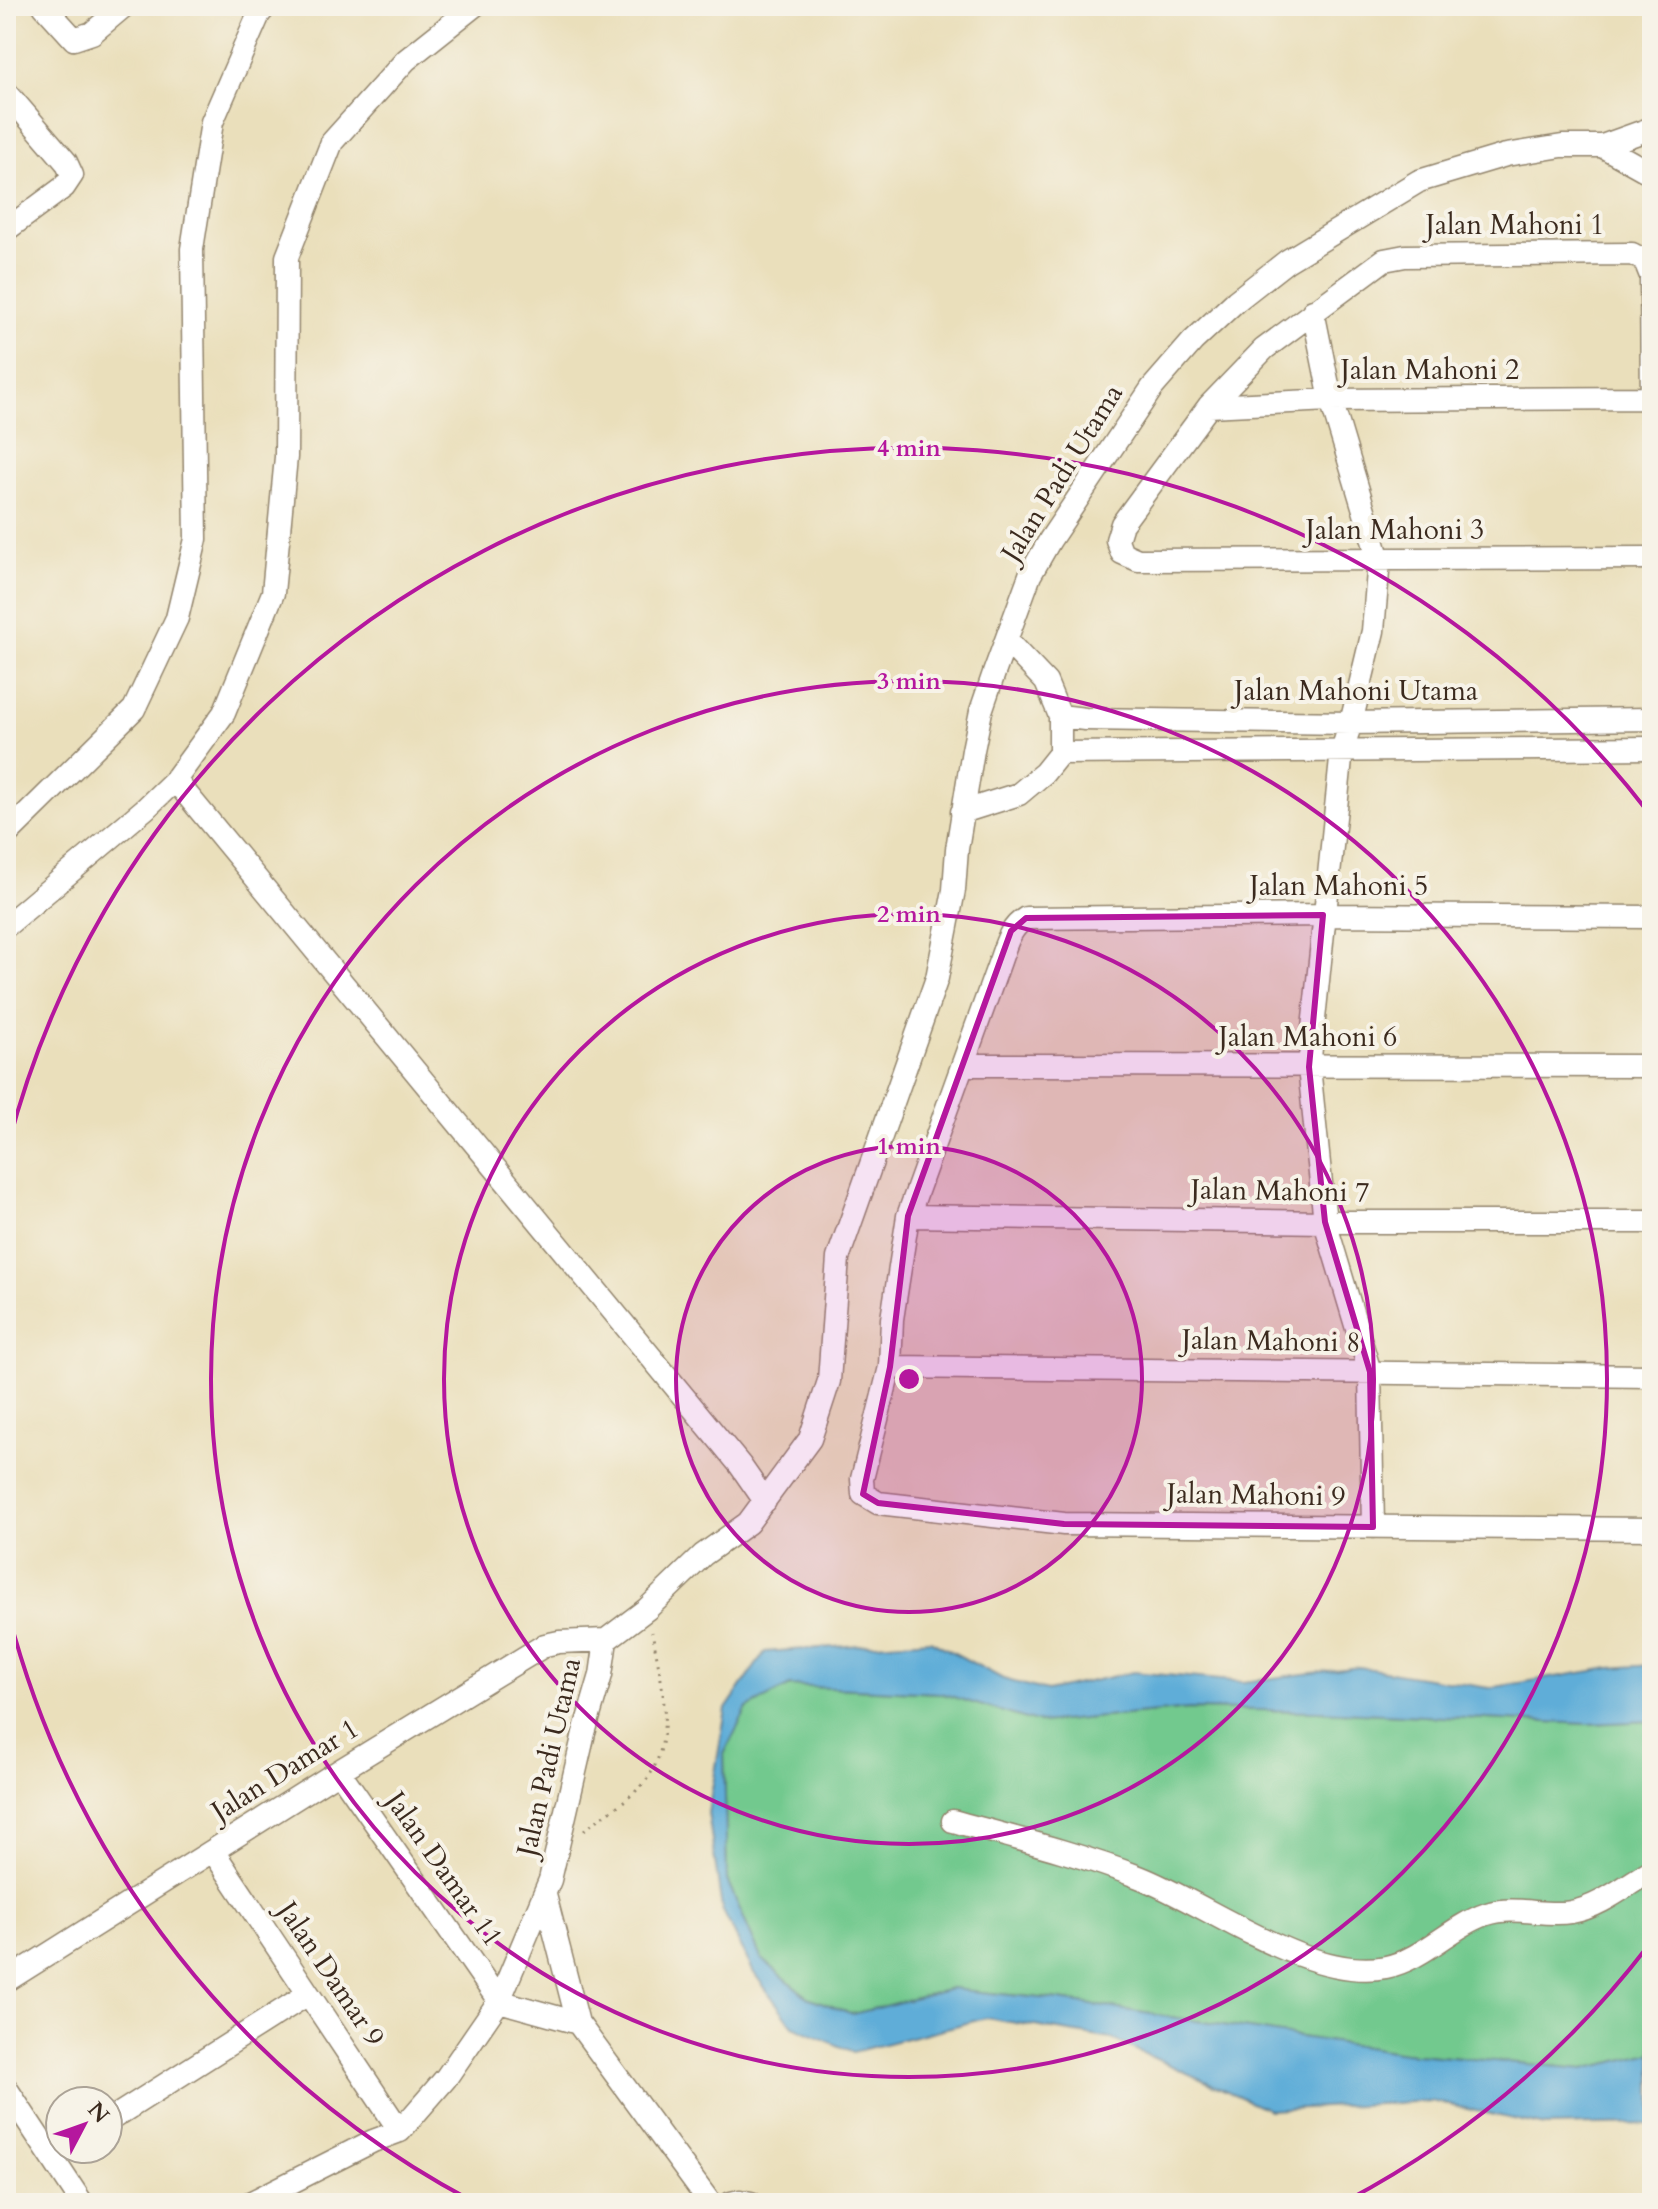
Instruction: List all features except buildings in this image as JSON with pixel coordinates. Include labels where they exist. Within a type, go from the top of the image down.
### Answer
[{"type":"street","points":[[44,6],[74,39],[82,39],[92,33],[124,6]]},
{"type":"street","points":[[6,835],[134,709],[177,618],[196,539],[192,249],[212,122],[259,14],[266,6]]},
{"type":"street","points":[[6,926],[175,780],[224,713],[273,593],[286,457],[287,257],[332,142],[406,60],[474,6]]},
{"type":"street","points":[[6,92],[66,162],[72,175],[64,187],[6,230]]},
{"type":"street","name":"Jalan Padi Utama","points":[[263,2200],[373,2141],[400,2131],[446,2078],[499,2001],[545,1895],[601,1675],[606,1640],[647,1609],[703,1555],[748,1523],[810,1439],[829,1381],[838,1258],[937,978],[954,890],[962,812],[981,711],[1030,575],[1116,439],[1152,388],[1193,341],[1236,301],[1287,261],[1419,181],[1506,155],[1562,146],[1602,146],[1652,128]]},
{"type":"street","points":[[1602,146],[1652,174]]},
{"type":"street","name":"Jalan Mahoni 1","points":[[1313,311],[1384,260],[1405,256],[1632,254],[1645,261],[1651,276],[1652,398]]},
{"type":"street","points":[[1209,406],[1264,349],[1313,311],[1331,400],[1379,560],[1373,631],[1342,750],[1309,1067],[1325,1222],[1370,1372],[1373,1527]]},
{"type":"street","points":[[1652,398],[1652,407]]},
{"type":"street","name":"Jalan Mahoni 2","points":[[1209,406],[1331,400],[1652,398]]},
{"type":"street","name":"Jalan Mahoni 3","points":[[1209,406],[1122,524],[1117,540],[1122,553],[1138,560],[1652,558]]},
{"type":"street","points":[[962,812],[1019,794],[1044,773],[1060,753],[1060,716],[1046,682],[1007,641]]},
{"type":"street","name":"Jalan Mahoni Utama","points":[[1060,716],[1351,723],[1652,719]]},
{"type":"street","name":"Jalan Mahoni Utama","points":[[1060,753],[1652,748]]},
{"type":"street","points":[[175,780],[740,1465],[765,1501]]},
{"type":"street","name":"Jalan Mahoni 5","points":[[963,1065],[1011,931],[1026,918],[1323,915],[1652,917]]},
{"type":"street","points":[[890,1367],[892,1319],[908,1216],[963,1065]]},
{"type":"street","name":"Jalan Mahoni 6","points":[[963,1065],[1652,1066]]},
{"type":"street","name":"Jalan Mahoni 7","points":[[908,1216],[1325,1222],[1652,1222]]},
{"type":"street","name":"Jalan Mahoni 8","points":[[890,1367],[1652,1376]]},
{"type":"street","name":"Jalan Mahoni 9","points":[[890,1367],[862,1479],[863,1494],[878,1503],[1064,1524],[1652,1529]]},
{"type":"street","name":"Jalan Damar 1","points":[[6,1981],[545,1645],[606,1640]]},
{"type":"street","name":"Jalan Damar 11","points":[[339,1771],[499,2001]]},
{"type":"street","points":[[953,1821],[1109,1866],[1163,1886],[1265,1940],[1308,1957],[1353,1969],[1387,1967],[1422,1953],[1486,1914],[1514,1909],[1571,1912],[1594,1904],[1652,1870]]},
{"type":"street","name":"Jalan Damar 9","points":[[213,1851],[400,2131]]},
{"type":"street","points":[[545,1895],[578,2023],[710,2203]]},
{"type":"street","points":[[124,2111],[308,1994]]},
{"type":"street","points":[[499,2001],[578,2023]]},
{"type":"street","points":[[6,2088],[44,2135]]},
{"type":"street","points":[[64,2165],[82,2203]]},
{"type":"street","points":[[731,2203],[751,2203]]},
{"type":"path","points":[[556,1851],[646,1780],[658,1758],[664,1730],[662,1684],[647,1609]]},
{"type":"highlighted area","points":[[1323,915],[1309,1067],[1325,1222],[1370,1372],[1373,1527],[1064,1524],[878,1503],[863,1494],[890,1367],[908,1216],[1011,931],[1026,918]]},
{"type":"green space","points":[[790,1686],[940,1693],[1040,1723],[1189,1709],[1319,1711],[1588,1724],[1652,1721],[1652,2053],[1584,2069],[1404,2053],[1060,2000],[951,1989],[853,2014],[807,1997],[761,1958],[727,1880],[724,1754],[747,1708]]},
{"type":"water","points":[[930,1640],[1003,1679],[1047,1691],[1133,1672],[1243,1682],[1359,1667],[1489,1688],[1610,1668],[1652,1665],[1652,1721],[1588,1724],[1319,1711],[1189,1709],[1040,1723],[940,1693],[790,1686],[747,1708],[724,1754],[727,1880],[761,1958],[807,1997],[853,2014],[951,1989],[1060,2000],[1404,2053],[1584,2069],[1652,2053],[1652,2124],[1545,2126],[1431,2101],[1269,2110],[1112,2039],[986,2018],[853,2052],[793,2026],[754,1973],[722,1909],[708,1813],[726,1709],[765,1652]]}]
